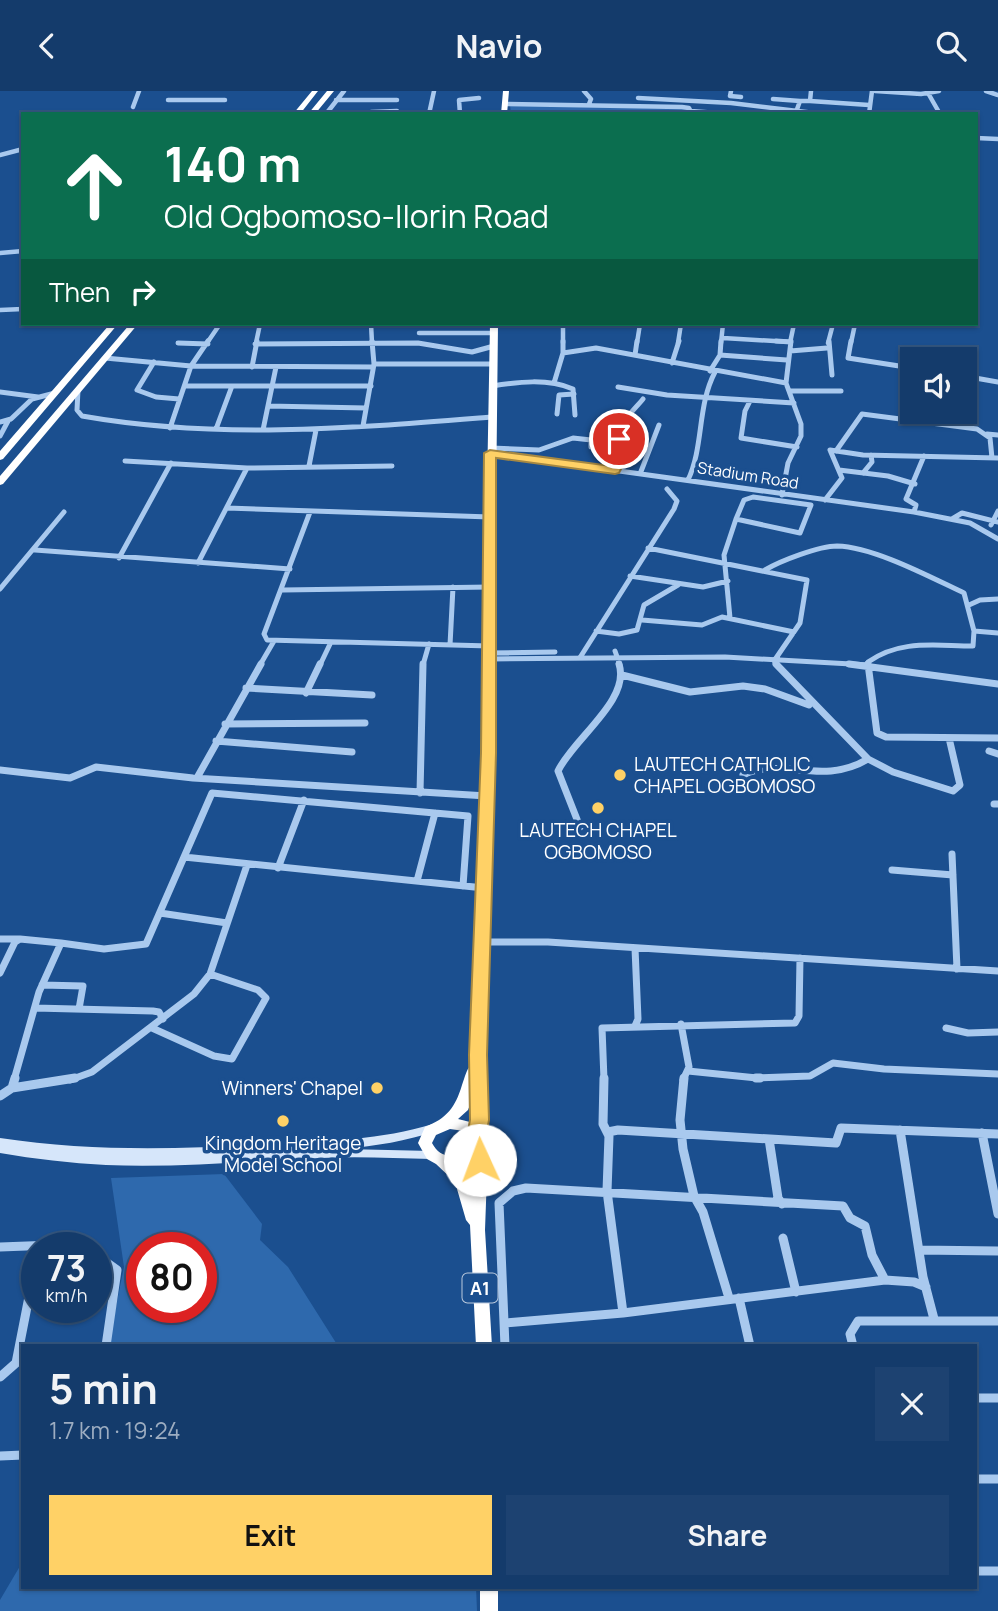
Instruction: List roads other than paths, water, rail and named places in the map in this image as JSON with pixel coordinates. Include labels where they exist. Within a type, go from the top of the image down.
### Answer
[{"type":"highway","points":[[298,112],[315,91]]},
{"type":"highway","points":[[313,112],[331,91]]},
{"type":"highway","points":[[504,112],[506,91]]},
{"type":"highway","points":[[0,457],[112,326]]},
{"type":"highway","points":[[0,482],[132,326]]},
{"type":"highway","name":"A1","points":[[484,1344],[477,1230],[480,1175],[477,1138],[480,1111],[478,1055],[487,796],[490,450],[494,328]]},
{"type":"highway","name":"A1","points":[[439,1125],[456,1116],[463,1106],[478,1055]]},
{"type":"highway","points":[[463,1124],[477,1138],[476,1147],[465,1158],[447,1161],[435,1157],[425,1143],[426,1137],[439,1125],[463,1124]]},
{"type":"highway","name":"A1","points":[[435,1157],[462,1179],[477,1230]]},
{"type":"highway","points":[[489,1589],[489,1611]]},
{"type":"street","points":[[133,107],[139,91]]},
{"type":"street","points":[[328,112],[344,91]]},
{"type":"street","points":[[429,112],[434,91]]},
{"type":"street","points":[[584,91],[591,99],[589,104]]},
{"type":"street","points":[[640,91],[638,98],[642,106]]},
{"type":"street","points":[[732,91],[730,96],[741,97]]},
{"type":"street","points":[[737,104],[744,91]]},
{"type":"street","points":[[810,101],[811,91]]},
{"type":"street","points":[[869,112],[874,91],[939,91]]},
{"type":"street","points":[[986,91],[998,95]]},
{"type":"street","points":[[218,105],[229,97],[226,92]]},
{"type":"street","points":[[668,92],[668,106]]},
{"type":"street","points":[[398,93],[398,112]]},
{"type":"street","points":[[928,93],[939,112]]},
{"type":"street","points":[[460,112],[459,100],[479,98]]},
{"type":"street","points":[[638,98],[737,104],[805,112]]},
{"type":"street","points":[[338,99],[397,100]]},
{"type":"street","points":[[773,99],[869,105]]},
{"type":"street","points":[[168,100],[198,104],[225,100]]},
{"type":"street","points":[[681,100],[682,107]]},
{"type":"street","points":[[370,112],[374,101]]},
{"type":"street","points":[[796,111],[800,101]]},
{"type":"street","points":[[505,104],[668,106],[682,107],[690,112]]},
{"type":"street","points":[[978,138],[998,139]]},
{"type":"street","points":[[0,155],[21,150]]},
{"type":"street","points":[[0,253],[21,251]]},
{"type":"street","points":[[0,310],[21,309]]},
{"type":"street","points":[[170,428],[191,366],[219,326]]},
{"type":"street","points":[[252,367],[260,326]]},
{"type":"street","points":[[363,426],[374,366],[375,344],[371,326]]},
{"type":"street","points":[[554,383],[563,353],[564,326]]},
{"type":"street","points":[[635,355],[640,326]]},
{"type":"street","points":[[671,363],[677,354],[681,326]]},
{"type":"street","points":[[688,480],[695,465],[696,442],[702,428],[704,396],[720,355],[723,326]]},
{"type":"street","points":[[782,495],[788,463],[797,447],[801,424],[786,383],[794,326]]},
{"type":"street","points":[[832,326],[827,348],[832,375]]},
{"type":"street","points":[[855,326],[848,358],[900,366]]},
{"type":"street","points":[[419,333],[494,328]]},
{"type":"street","points":[[723,338],[791,342]]},
{"type":"street","points":[[178,343],[208,344]]},
{"type":"street","points":[[255,344],[418,343],[472,352],[494,346]]},
{"type":"street","points":[[563,353],[596,348],[786,383]]},
{"type":"street","points":[[789,351],[827,348]]},
{"type":"street","points":[[720,355],[787,360]]},
{"type":"street","points":[[106,358],[191,366],[252,367],[493,364]]},
{"type":"street","points":[[154,362],[137,390],[156,397],[179,399]]},
{"type":"street","points":[[263,429],[276,367]]},
{"type":"street","points":[[977,378],[998,382]]},
{"type":"street","points":[[492,386],[554,383],[572,388],[575,415]]},
{"type":"street","points":[[186,386],[371,386]]},
{"type":"street","points":[[216,429],[232,386]]},
{"type":"street","points":[[618,387],[667,395],[794,403]]},
{"type":"street","points":[[78,390],[77,410],[82,416],[170,428],[316,430],[491,417]]},
{"type":"street","points":[[791,391],[841,391]]},
{"type":"street","points":[[0,392],[52,396]]},
{"type":"street","points":[[557,414],[559,395],[573,394]]},
{"type":"street","points":[[0,436],[9,421],[38,397]]},
{"type":"street","points":[[615,471],[624,452],[620,435],[627,419],[643,399]]},
{"type":"street","points":[[750,401],[745,411],[741,437],[757,443],[797,447]]},
{"type":"street","points":[[268,407],[366,408]]},
{"type":"street","points":[[836,451],[862,414],[968,428],[998,435]]},
{"type":"street","points":[[0,422],[9,421]]},
{"type":"street","points":[[640,474],[659,425]]},
{"type":"street","points":[[309,466],[316,430]]},
{"type":"street","points":[[825,500],[842,479],[830,451],[872,455],[995,458],[987,434]]},
{"type":"street","points":[[490,450],[539,450],[577,438],[591,440],[591,447]]},
{"type":"street","name":"Stadium Road","points":[[490,450],[615,471],[914,512],[952,519],[989,532],[998,539]]},
{"type":"street","points":[[863,473],[872,462],[872,455]]},
{"type":"street","points":[[914,512],[916,505],[906,501],[924,456]]},
{"type":"street","points":[[125,461],[247,468],[392,466]]},
{"type":"street","points":[[119,558],[171,463]]},
{"type":"street","points":[[198,563],[247,468]]},
{"type":"street","points":[[839,470],[915,484]]},
{"type":"street","points":[[582,654],[677,502],[667,489]]},
{"type":"street","points":[[730,618],[728,581],[723,561],[735,519],[744,500],[753,496],[811,505],[800,533],[735,519]]},
{"type":"street","points":[[227,510],[491,517]]},
{"type":"street","points":[[989,532],[998,511]]},
{"type":"street","points":[[0,589],[64,512]]},
{"type":"street","points":[[310,512],[283,590],[264,634],[267,640],[450,645],[489,653],[615,653],[867,664],[998,684]]},
{"type":"street","points":[[952,519],[961,513],[995,521]]},
{"type":"street","points":[[765,570],[778,562],[836,546],[879,555],[964,593],[974,631],[973,646],[908,643],[885,650],[867,664]]},
{"type":"street","points":[[648,548],[800,576],[809,582],[802,617],[774,659]]},
{"type":"street","points":[[35,550],[290,569]]},
{"type":"street","points":[[630,576],[678,585],[714,587],[728,581]]},
{"type":"street","points":[[596,631],[626,634],[637,630],[642,620],[644,605],[678,585]]},
{"type":"street","points":[[450,645],[453,587]]},
{"type":"street","points":[[283,590],[490,587]]},
{"type":"street","points":[[969,605],[980,600],[998,599]]},
{"type":"street","points":[[642,620],[702,625],[714,619],[730,618],[794,632]]},
{"type":"street","points":[[974,631],[998,633]]},
{"type":"street","points":[[198,776],[225,724],[274,642]]},
{"type":"street","points":[[306,693],[331,642]]},
{"type":"street","points":[[420,793],[424,658],[429,644]]},
{"type":"street","points":[[580,827],[558,771],[567,754],[600,717],[622,675],[615,653]]},
{"type":"street","points":[[774,659],[868,759],[893,772],[953,791],[960,785],[949,738]]},
{"type":"street","points":[[867,664],[880,736],[998,738]]},
{"type":"street","points":[[622,675],[673,691],[690,692],[744,686],[765,689],[809,705]]},
{"type":"street","points":[[246,688],[372,695]]},
{"type":"street","points":[[225,724],[365,723]]},
{"type":"street","points":[[216,741],[352,752]]},
{"type":"street","points":[[989,751],[998,754]]},
{"type":"street","points":[[743,775],[753,770],[819,775],[847,772],[868,759]]},
{"type":"street","points":[[0,770],[70,778],[96,767],[192,779],[198,776],[487,796]]},
{"type":"street","points":[[0,939],[61,943],[74,947],[141,947],[146,944],[212,793],[470,818],[463,886]]},
{"type":"street","points":[[278,868],[304,800]]},
{"type":"street","points":[[416,881],[435,813]]},
{"type":"street","points":[[952,854],[953,932],[957,969]]},
{"type":"street","points":[[184,857],[484,888]]},
{"type":"street","points":[[4,1092],[80,1077],[104,1064],[194,994],[210,974],[247,865]]},
{"type":"street","points":[[892,870],[953,875]]},
{"type":"street","points":[[160,913],[227,923]]},
{"type":"street","points":[[0,973],[15,942],[20,939]]},
{"type":"street","points":[[482,942],[548,942],[998,971]]},
{"type":"street","points":[[4,1092],[61,943]]},
{"type":"street","points":[[635,948],[638,1019],[635,1026]]},
{"type":"street","points":[[623,1313],[607,1191],[608,1132],[603,1124],[605,1051],[602,1028],[795,1023],[799,1016],[800,958]]},
{"type":"street","points":[[152,1028],[214,1056],[232,1059],[261,1012],[266,998],[258,990],[210,974]]},
{"type":"street","points":[[43,985],[83,986],[79,1009]]},
{"type":"street","points":[[35,1007],[159,1012],[163,1019]]},
{"type":"street","points":[[681,1024],[688,1071],[682,1093],[680,1119],[683,1149],[694,1196],[703,1212],[749,1344]]},
{"type":"street","points":[[946,1028],[968,1033],[998,1032]]},
{"type":"street","points":[[688,1071],[757,1078],[810,1076],[833,1063],[884,1069],[998,1074]]},
{"type":"street","points":[[207,1156],[409,1135],[439,1125]]},
{"type":"street","points":[[608,1132],[618,1130],[682,1133],[836,1143],[841,1128],[998,1134]]},
{"type":"street","points":[[900,1130],[919,1250],[921,1282],[934,1319]]},
{"type":"street","points":[[982,1133],[998,1214]]},
{"type":"street","points":[[769,1139],[776,1202]]},
{"type":"street","points":[[0,1142],[127,1158]]},
{"type":"street","points":[[0,1149],[69,1159],[370,1153],[435,1157]]},
{"type":"street","points":[[505,1344],[499,1203],[513,1191],[526,1188],[843,1206],[850,1218],[865,1226],[872,1255],[885,1280]]},
{"type":"street","points":[[783,1238],[796,1292]]},
{"type":"street","points":[[0,1247],[21,1246]]},
{"type":"street","points":[[919,1250],[998,1251]]},
{"type":"street","points":[[112,1266],[117,1270],[112,1305]]},
{"type":"street","points":[[503,1324],[623,1313],[885,1280],[921,1282]]},
{"type":"street","points":[[852,1344],[850,1334],[858,1321],[998,1321]]},
{"type":"street","points":[[0,1377],[9,1373],[16,1363],[24,1323]]},
{"type":"street","points":[[106,1344],[109,1323]]},
{"type":"street","points":[[977,1398],[998,1398]]},
{"type":"street","points":[[0,1456],[21,1455]]},
{"type":"street","points":[[977,1479],[998,1479]]},
{"type":"street","points":[[977,1571],[998,1571]]},
{"type":"place","name":"LAUTECH CATHOLIC CHAPEL OGBOMOSO","points":[[620,775]]},
{"type":"place","name":"LAUTECH CHAPEL OGBOMOSO","points":[[598,808]]},
{"type":"place","name":"Winners' Chapel","points":[[377,1088]]},
{"type":"place","name":"Kingdom Heritage Model School","points":[[283,1121]]}]
